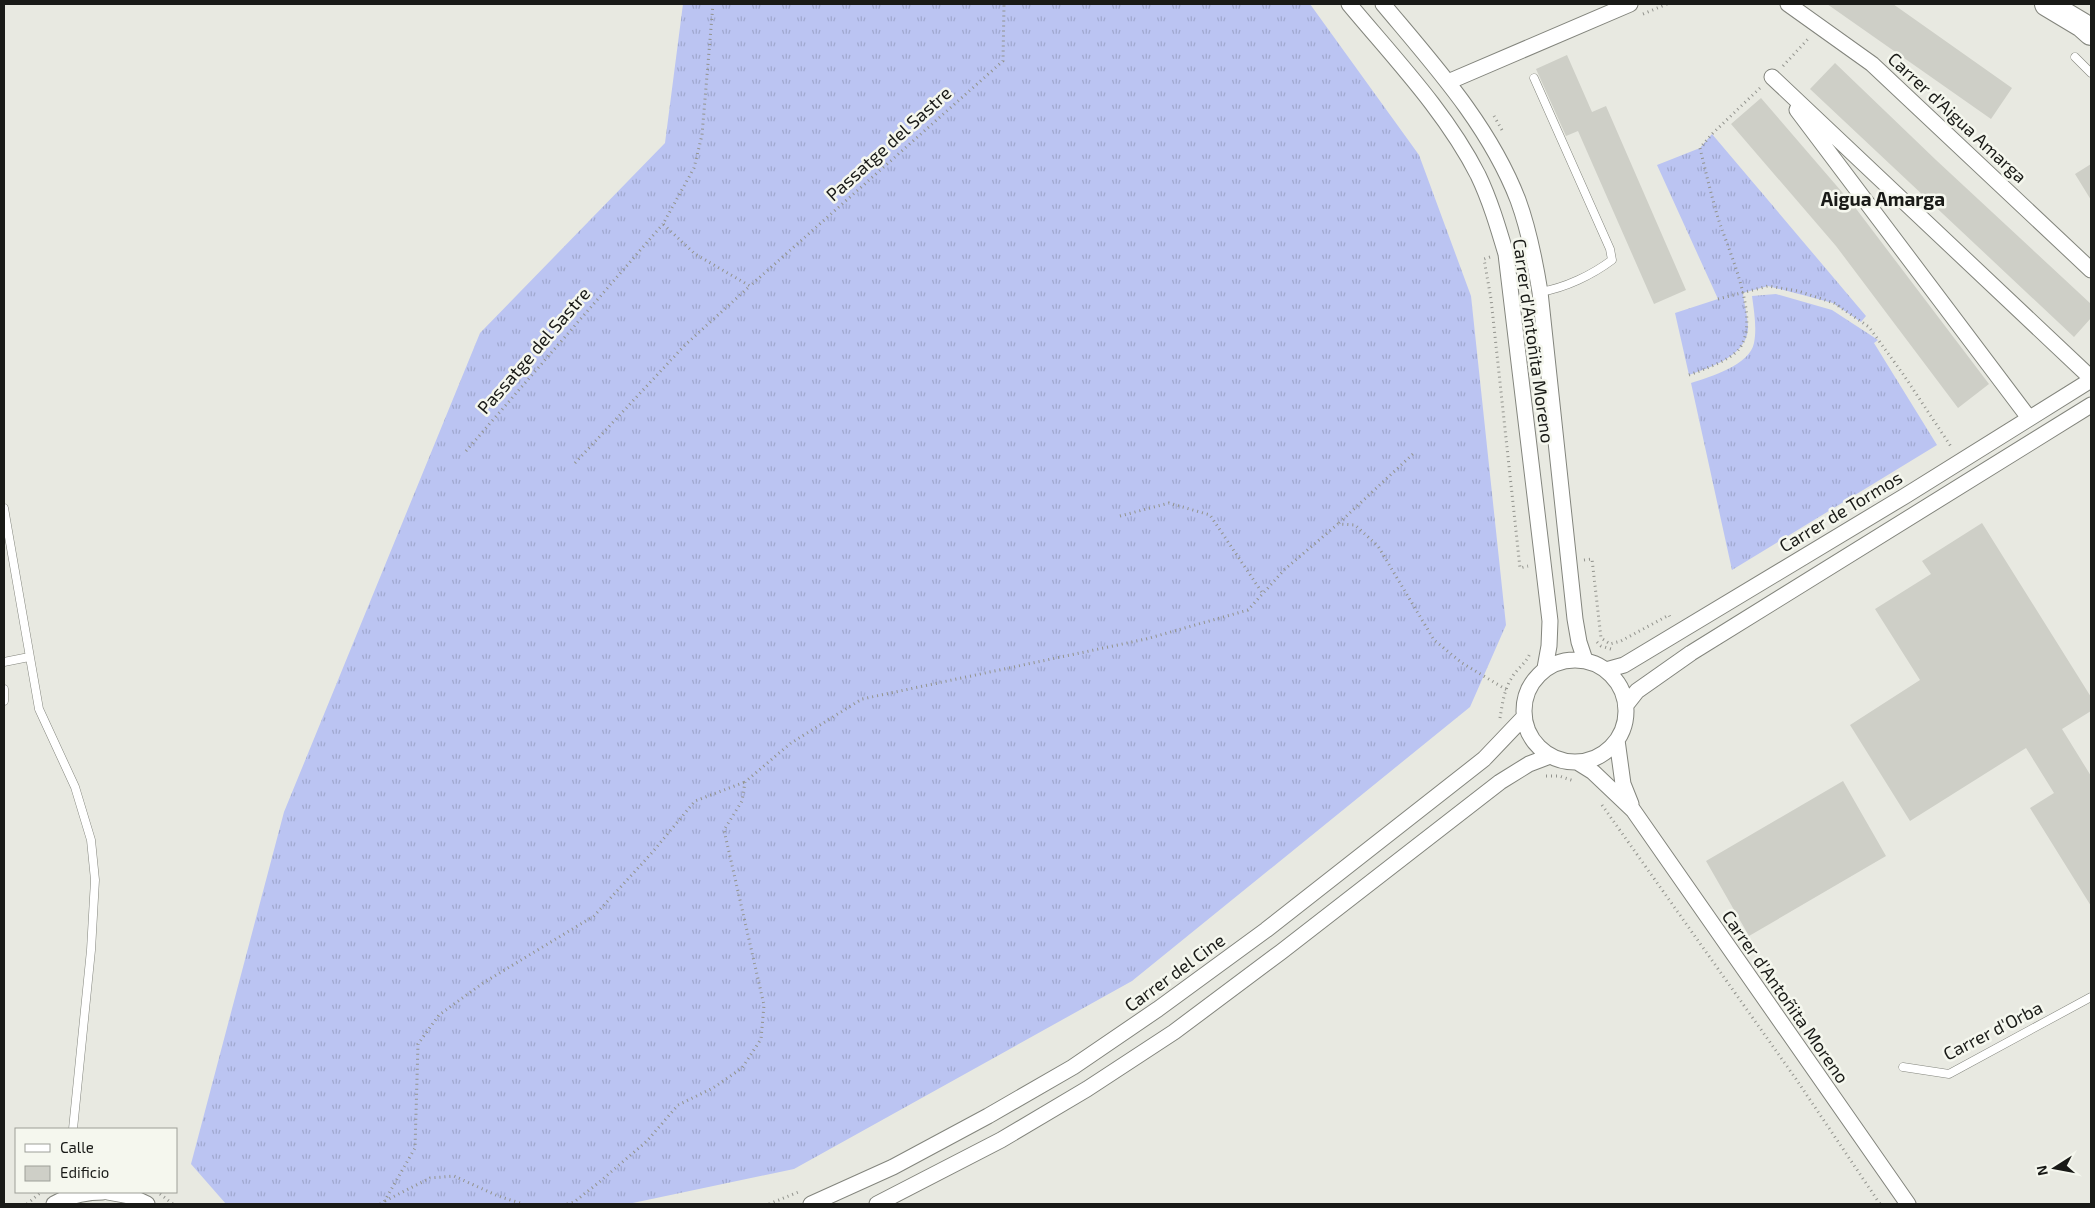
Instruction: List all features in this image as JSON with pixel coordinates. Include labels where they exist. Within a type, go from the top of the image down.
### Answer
[{"type":"highway","points":[[2047,4],[2082,25],[2091,33]]},
{"type":"street","name":"Carrer d'Antoñita Moreno","points":[[1349,4],[1425,96],[1461,146],[1478,176],[1492,208],[1506,254],[1550,621],[1549,646],[1545,668]]},
{"type":"street","name":"Carrer d'Antoñita Moreno","points":[[1383,4],[1448,82],[1485,133],[1506,171],[1518,201],[1532,248],[1540,292],[1575,619],[1579,642],[1585,660]]},
{"type":"street","name":"Carrer d'Aigua Amarga","points":[[1788,4],[1872,64],[2091,270]]},
{"type":"street","points":[[1448,82],[1633,10]]},
{"type":"street","points":[[1772,77],[2091,379]]},
{"type":"street","points":[[1772,77],[2029,418]]},
{"type":"street","name":"Carrer de Tormos","points":[[1606,670],[1624,665],[1905,496],[2091,379]]},
{"type":"street","points":[[1626,705],[1637,691],[1691,653],[2091,405]]},
{"type":"street","points":[[1571,659],[1585,660],[1606,670],[1616,680],[1626,705],[1626,718],[1617,740],[1606,752],[1592,759],[1577,762],[1563,761],[1550,756],[1537,746],[1528,733],[1524,717],[1524,703],[1528,690],[1535,678],[1545,668],[1571,659]]},
{"type":"street","name":"Carrer del Cine","points":[[811,1204],[893,1167],[988,1116],[1073,1067],[1158,1009],[1266,930],[1484,759],[1524,717]]},
{"type":"street","name":"Carrer d'Antoñita Moreno","points":[[1617,740],[1623,784],[1633,810]]},
{"type":"street","points":[[877,1204],[1001,1140],[1087,1089],[1174,1032],[1281,952],[1500,782],[1529,764],[1550,756]]},
{"type":"street","name":"Carrer d'Antoñita Moreno","points":[[1577,762],[1593,772],[1633,810],[1908,1204]]},
{"type":"street","points":[[54,1204],[82,1193]]},
{"type":"street","points":[[114,1193],[130,1196],[147,1204]]},
{"type":"lane","points":[[2075,57],[2091,73]]},
{"type":"lane","points":[[1534,78],[1610,249],[1612,260],[1603,267],[1556,289],[1540,292]]},
{"type":"lane","points":[[4,508],[39,709],[75,787],[92,848],[95,880],[91,950],[73,1128]]},
{"type":"lane","points":[[4,662],[29,657]]},
{"type":"lane","points":[[4,689],[4,701]]},
{"type":"lane","name":"Carrer d'Orba","points":[[1903,1067],[1949,1074],[2091,996]]},
{"type":"path","name":"Passatge del Sastre","points":[[466,451],[663,224],[694,168],[702,135],[713,4]]},
{"type":"path","name":"Passatge del Sastre","points":[[575,463],[685,345],[1003,61],[1004,4]]},
{"type":"path","points":[[1633,10],[1668,4]]},
{"type":"path","points":[[1786,62],[1808,40]]},
{"type":"path","points":[[1689,375],[1738,351],[1745,340],[1748,328],[1741,281],[1716,212],[1700,148],[1712,134],[1772,77]]},
{"type":"path","points":[[663,224],[695,254],[750,286]]},
{"type":"path","points":[[1488,249],[1492,257],[1492,266]]},
{"type":"path","points":[[1492,257],[1484,259],[1491,299],[1520,568]]},
{"type":"path","points":[[1718,299],[1768,286],[1798,291],[1834,303],[1869,327],[1952,448]]},
{"type":"path","points":[[1944,453],[1960,444]]},
{"type":"path","points":[[382,1203],[415,1148],[418,1044],[439,1016],[483,983],[594,916],[650,856],[695,801],[745,782],[791,743],[862,699],[1146,639],[1248,610],[1285,569],[1338,524],[1414,453]]},
{"type":"path","points":[[1120,516],[1169,503],[1210,515],[1263,594]]},
{"type":"path","points":[[1338,524],[1355,525],[1378,546],[1434,640],[1462,664],[1507,690]]},
{"type":"path","points":[[1526,557],[1527,574],[1544,572]]},
{"type":"path","points":[[1639,637],[1679,613]]},
{"type":"path","points":[[1594,638],[1601,646],[1616,651]]},
{"type":"path","points":[[1499,719],[1511,679],[1528,659],[1532,644]]},
{"type":"path","points":[[1540,776],[1559,776],[1577,782]]},
{"type":"path","points":[[567,1204],[574,1202],[597,1184],[647,1141],[678,1105],[713,1088],[742,1068],[761,1039],[764,1005],[724,830],[742,801],[745,782]]},
{"type":"path","points":[[1597,798],[1623,832],[1702,948],[1796,1079],[1880,1204]]},
{"type":"path","points":[[382,1203],[430,1178],[454,1176],[498,1196],[523,1204]]},
{"type":"path","points":[[769,1204],[804,1190]]},
{"type":"path","points":[[27,1204],[39,1193]]},
{"type":"path","points":[[158,1193],[173,1204]]},
{"type":"green space","points":[[683,4],[1310,4],[1419,155],[1471,296],[1506,625],[1470,707],[1132,981],[794,1169],[628,1204],[226,1204],[191,1164],[284,812],[480,333],[665,143]]},
{"type":"green space","points":[[1712,134],[1866,316],[1861,322],[1833,303],[1768,286],[1743,293],[1748,329],[1746,338],[1741,346],[1726,359],[1689,375],[1675,313],[1718,299],[1657,165],[1700,148]]},
{"type":"green space","points":[[1776,294],[1832,310],[1878,340],[1874,343],[1937,445],[1732,570],[1691,383],[1728,369],[1745,358],[1751,351],[1755,337],[1752,296]]},
{"type":"building","points":[[1827,4],[1893,4],[2012,88],[1991,119]]},
{"type":"building","points":[[1567,55],[1592,112],[1606,106],[1686,290],[1654,304],[1578,131],[1566,136],[1536,69]]},
{"type":"building","points":[[1835,63],[2091,304],[2091,318],[2074,337],[1810,89]]},
{"type":"building","points":[[1761,98],[1854,206],[1989,384],[1958,408],[1836,246],[1731,124]]},
{"type":"building","points":[[2091,164],[2091,200],[2075,174]]},
{"type":"building","points":[[1982,523],[2091,697],[2091,711],[2062,729],[2091,776],[2091,906],[2030,808],[2054,793],[2026,748],[1910,821],[1850,725],[1920,680],[1875,609],[1931,574],[1922,561]]},
{"type":"building","points":[[1843,781],[1886,856],[1749,936],[1706,861]]},
{"type":"district","name":"Aigua Amarga","points":[[1883,199]]}]
